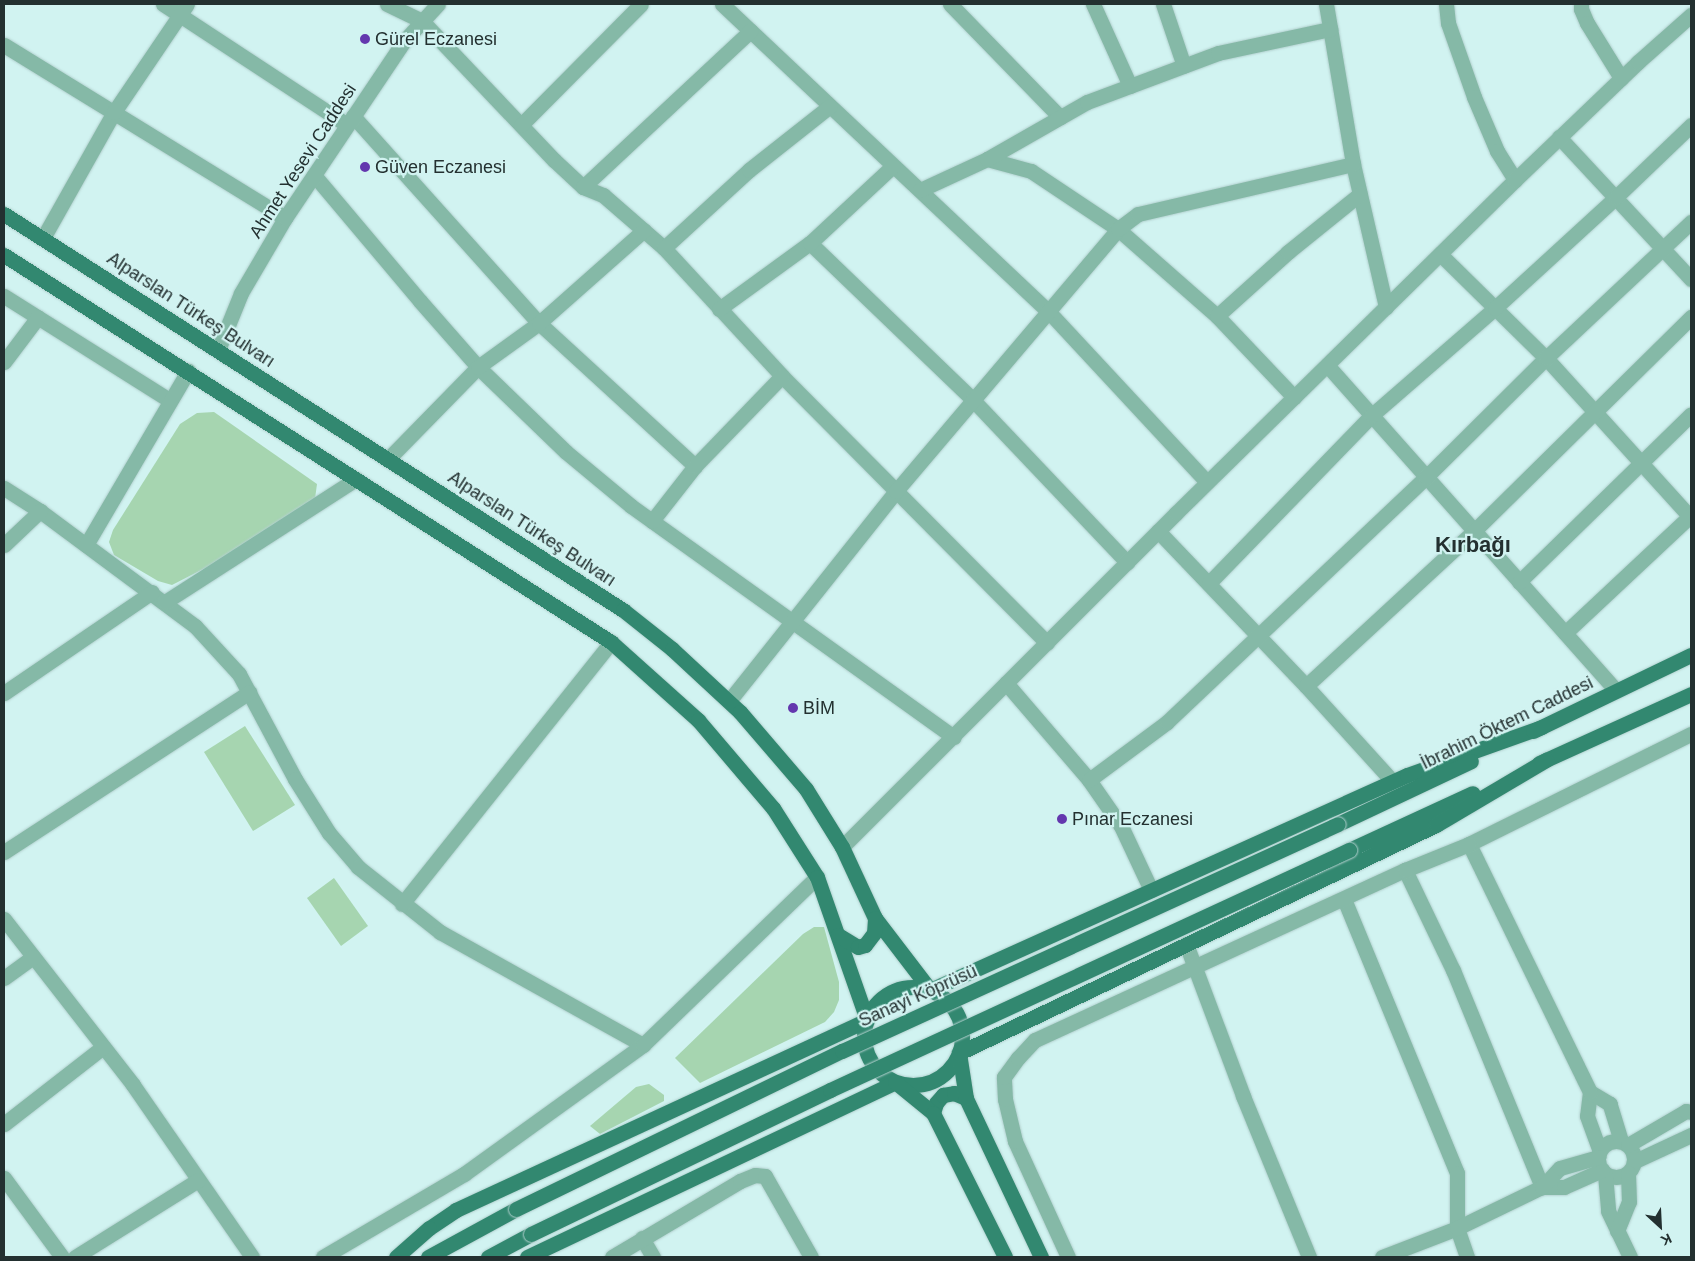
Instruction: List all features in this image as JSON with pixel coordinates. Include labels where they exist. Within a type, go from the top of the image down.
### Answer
[{"type":"main road","name":"Alparslan Türkeş Bulvarı","points":[[4,214],[623,610],[672,649],[729,701],[806,789],[842,847],[875,918],[930,990]]},
{"type":"main road","points":[[4,255],[611,642],[698,720],[773,808],[817,877],[867,1020]]},
{"type":"main road","name":"İbrahim Öktem Caddesi","points":[[1338,824],[1691,655]]},
{"type":"main road","points":[[488,1257],[531,1234],[830,1090],[1691,694]]},
{"type":"main road","points":[[930,990],[1392,782],[1542,727]]},
{"type":"main road","points":[[959,1053],[1436,825],[1546,760]]},
{"type":"main road","name":"Sanayi Köprüsü","points":[[428,1257],[516,1209],[842,1051],[1338,824]]},
{"type":"main road","points":[[838,935],[858,947],[865,945],[874,933],[875,918]]},
{"type":"main road","points":[[527,1257],[895,1082],[911,1085],[926,1084],[940,1077],[952,1066],[959,1053],[962,1038],[960,1023],[954,1009],[944,998],[930,990],[915,988],[900,989],[886,996],[874,1006],[867,1020],[864,1035],[866,1050],[872,1064],[882,1075],[895,1082],[933,1113],[1005,1257]]},
{"type":"main road","points":[[396,1257],[429,1228],[456,1210],[867,1020]]},
{"type":"main road","points":[[959,1053],[966,1098],[1041,1257]]},
{"type":"main road","points":[[933,1113],[936,1103],[943,1095],[954,1093],[966,1098]]},
{"type":"street","points":[[163,4],[183,9],[350,121],[539,322],[695,466]]},
{"type":"street","points":[[387,4],[422,21],[583,187],[604,195],[664,248],[782,376],[1047,643]]},
{"type":"street","name":"Ahmet Yesevi Caddesi","points":[[218,350],[241,294],[285,218],[404,41],[438,4]]},
{"type":"street","points":[[521,125],[641,4]]},
{"type":"street","points":[[722,4],[1048,311],[1207,482]]},
{"type":"street","points":[[950,4],[1060,117]]},
{"type":"street","points":[[1093,4],[1130,86]]},
{"type":"street","points":[[1326,4],[1353,164],[1386,307]]},
{"type":"street","points":[[1446,4],[1448,23],[1474,97],[1497,151],[1515,180]]},
{"type":"street","points":[[1581,4],[1580,9],[1587,23],[1621,78]]},
{"type":"street","points":[[1169,6],[1184,66]]},
{"type":"street","points":[[43,238],[114,112],[183,9]]},
{"type":"street","points":[[842,847],[1207,482],[1559,137],[1621,78],[1688,25]]},
{"type":"street","points":[[920,190],[987,159],[1087,102],[1218,53],[1330,29]]},
{"type":"street","points":[[583,187],[750,30]]},
{"type":"street","points":[[4,45],[285,218]]},
{"type":"street","points":[[664,248],[749,170],[830,106]]},
{"type":"street","points":[[1209,584],[1372,415],[1495,308],[1691,125]]},
{"type":"street","points":[[1559,137],[1691,279]]},
{"type":"street","points":[[987,159],[1031,172],[1118,229],[1217,316],[1294,397]]},
{"type":"street","points":[[729,701],[896,491],[1118,229],[1138,214],[1353,164]]},
{"type":"street","points":[[720,310],[810,243],[893,166]]},
{"type":"street","points":[[314,175],[420,302],[478,367],[566,452],[652,521],[954,737]]},
{"type":"street","points":[[1217,316],[1288,252],[1360,194]]},
{"type":"street","points":[[1089,780],[1167,722],[1426,478],[1546,358],[1691,222]]},
{"type":"street","points":[[388,459],[478,367],[539,322],[644,230]]},
{"type":"street","points":[[810,243],[973,400],[1127,562]]},
{"type":"street","points":[[1440,254],[1546,358],[1691,516],[1565,633]]},
{"type":"street","points":[[4,296],[169,400]]},
{"type":"street","points":[[4,362],[38,317]]},
{"type":"street","points":[[1306,686],[1474,531],[1691,317]]},
{"type":"street","points":[[1327,364],[1426,478],[1616,690]]},
{"type":"street","points":[[86,545],[169,400],[188,371]]},
{"type":"street","points":[[652,521],[695,466],[782,376]]},
{"type":"street","points":[[1519,582],[1691,414]]},
{"type":"street","points":[[165,602],[356,479]]},
{"type":"street","points":[[4,488],[40,511],[152,592],[195,626],[239,674],[295,779],[329,833],[358,867],[402,904],[440,932],[643,1046]]},
{"type":"street","points":[[4,545],[40,511]]},
{"type":"street","points":[[1158,531],[1306,686],[1392,782]]},
{"type":"street","points":[[4,693],[152,592]]},
{"type":"street","points":[[402,904],[611,642]]},
{"type":"street","points":[[1006,683],[1089,780],[1121,826],[1151,890]]},
{"type":"street","points":[[4,852],[248,692]]},
{"type":"street","points":[[1068,1257],[1015,1141],[1005,1099],[1004,1077],[1035,1040],[1405,870],[1470,844],[1691,734]]},
{"type":"street","points":[[1470,844],[1590,1092],[1587,1116],[1601,1163],[1608,1211],[1630,1257]]},
{"type":"street","points":[[1405,870],[1453,970],[1542,1187]]},
{"type":"street","points":[[324,1257],[464,1174],[643,1046],[817,877]]},
{"type":"street","points":[[1344,899],[1457,1173],[1457,1228],[1467,1257]]},
{"type":"street","points":[[4,919],[132,1085],[252,1257]]},
{"type":"street","points":[[1186,944],[1243,1096],[1309,1257]]},
{"type":"street","points":[[4,978],[33,957]]},
{"type":"street","points":[[4,1124],[103,1047]]},
{"type":"street","points":[[1590,1092],[1610,1104],[1625,1143],[1634,1152],[1629,1202],[1617,1232]]},
{"type":"street","points":[[1601,1163],[1605,1145],[1612,1141],[1625,1143],[1686,1111],[1691,1112]]},
{"type":"street","points":[[1601,1163],[1613,1177],[1691,1134]]},
{"type":"street","points":[[1382,1257],[1457,1228],[1542,1187],[1560,1168],[1601,1163]]},
{"type":"street","points":[[612,1257],[740,1180],[755,1175],[765,1176],[811,1257]]},
{"type":"street","points":[[4,1178],[62,1257]]},
{"type":"street","points":[[75,1257],[198,1180]]},
{"type":"street","points":[[642,1238],[653,1257]]},
{"type":"green space","points":[[214,412],[317,484],[314,506],[301,519],[172,585],[158,581],[114,555],[109,542],[113,530],[180,424],[197,413]]},
{"type":"green space","points":[[245,726],[295,805],[253,831],[204,752]]},
{"type":"green space","points":[[334,878],[368,926],[341,946],[307,898]]},
{"type":"green space","points":[[814,927],[824,927],[839,982],[839,1000],[834,1012],[825,1022],[700,1083],[675,1058],[803,934]]},
{"type":"green space","points":[[649,1084],[664,1095],[664,1101],[600,1134],[590,1126],[636,1087]]},
{"type":"place","name":"Gürel Eczanesi","points":[[365,39]]},
{"type":"place","name":"Güven Eczanesi","points":[[365,167]]},
{"type":"place","name":"BİM","points":[[793,708]]},
{"type":"place","name":"Pınar Eczanesi","points":[[1062,819]]},
{"type":"district","name":"Kırbağı","points":[[1473,545]]}]
